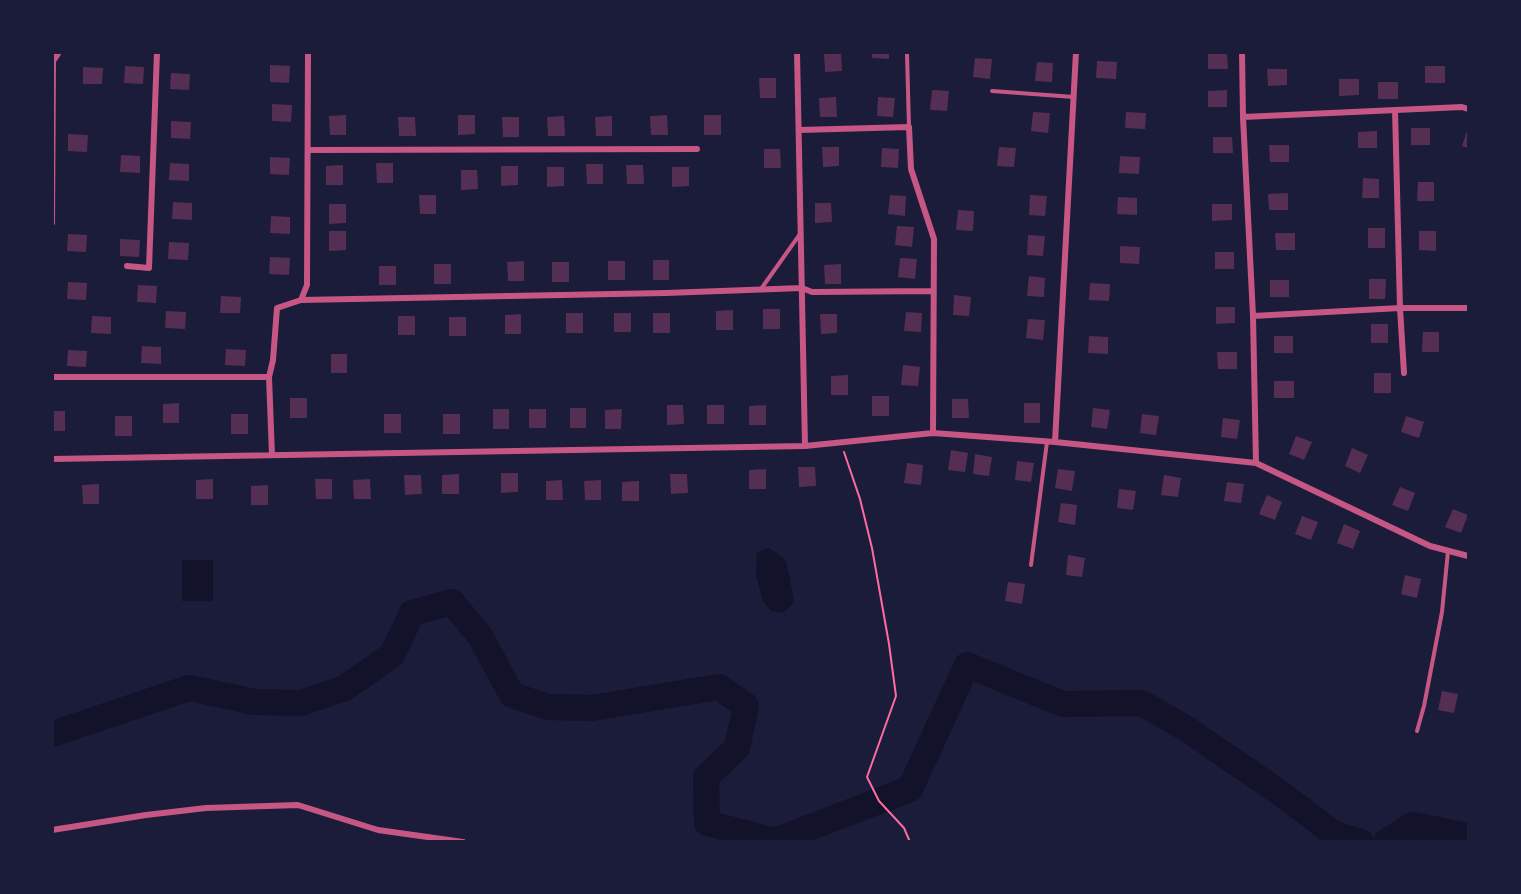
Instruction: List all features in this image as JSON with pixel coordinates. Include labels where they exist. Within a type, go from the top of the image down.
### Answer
[{"type":"street","points":[[52,223],[53,61],[59,52]]},
{"type":"street","points":[[127,266],[148,268],[157,52]]},
{"type":"street","points":[[301,300],[307,285],[308,52]]},
{"type":"street","points":[[797,52],[805,446]]},
{"type":"street","points":[[1055,442],[1076,52]]},
{"type":"street","points":[[1242,52],[1253,315],[1256,463]]},
{"type":"street","points":[[1243,117],[1462,107],[1468,109]]},
{"type":"street","points":[[1395,110],[1404,373]]},
{"type":"street","points":[[799,130],[909,127],[911,170],[934,239],[933,433]]},
{"type":"street","points":[[308,150],[697,149]]},
{"type":"street","points":[[272,455],[269,377],[273,360],[277,308],[301,300],[802,288],[812,292],[933,291]]},
{"type":"street","points":[[1253,315],[1400,308],[1468,308]]},
{"type":"street","points":[[52,377],[269,377]]},
{"type":"street","points":[[52,459],[805,446],[933,433],[1047,441],[1256,463],[1430,546],[1468,556]]},
{"type":"street","points":[[52,830],[206,808],[298,805],[378,830],[463,842]]},
{"type":"lane","points":[[907,54],[909,127]]},
{"type":"lane","points":[[992,91],[1074,97]]},
{"type":"lane","points":[[760,289],[801,234]]},
{"type":"lane","points":[[1031,565],[1047,441]]},
{"type":"lane","points":[[1416,731],[1424,706],[1442,612],[1449,551]]},
{"type":"path","points":[[840,441],[860,499],[872,548],[896,696],[867,777],[879,801],[904,828],[910,842]]},
{"type":"shaded area","points":[[769,548],[785,559],[789,575],[794,602],[783,613],[771,611],[763,601],[756,576],[757,552]]},
{"type":"shaded area","points":[[182,560],[213,560],[213,601],[182,601]]},
{"type":"building","points":[[824,52],[841,52],[842,71],[825,72]]},
{"type":"building","points":[[872,52],[889,52],[889,59],[872,58]]},
{"type":"building","points":[[1208,52],[1227,52],[1228,69],[1208,69]]},
{"type":"building","points":[[975,58],[992,59],[990,79],[973,77]]},
{"type":"building","points":[[1097,61],[1117,62],[1116,79],[1096,78]]},
{"type":"building","points":[[1037,62],[1053,63],[1052,82],[1035,81]]},
{"type":"building","points":[[270,65],[290,66],[289,83],[270,82]]},
{"type":"building","points":[[125,66],[144,67],[143,84],[124,83]]},
{"type":"building","points":[[1425,66],[1445,66],[1445,83],[1425,83]]},
{"type":"building","points":[[83,67],[103,68],[102,84],[83,84]]},
{"type":"building","points":[[1267,69],[1287,69],[1287,85],[1268,86]]},
{"type":"building","points":[[171,73],[190,74],[189,90],[170,89]]},
{"type":"building","points":[[759,78],[776,78],[776,98],[760,98]]},
{"type":"building","points":[[1339,79],[1359,79],[1359,95],[1339,96]]},
{"type":"building","points":[[1378,82],[1398,82],[1398,99],[1378,99]]},
{"type":"building","points":[[932,90],[949,91],[947,111],[930,110]]},
{"type":"building","points":[[1227,90],[1227,107],[1208,107],[1208,91]]},
{"type":"building","points":[[836,97],[837,117],[820,117],[819,98]]},
{"type":"building","points":[[878,97],[895,98],[893,117],[877,116]]},
{"type":"building","points":[[272,104],[292,105],[291,122],[272,121]]},
{"type":"building","points":[[1033,112],[1050,113],[1048,133],[1031,131]]},
{"type":"building","points":[[1126,112],[1146,113],[1145,129],[1125,128]]},
{"type":"building","points":[[346,115],[346,135],[330,135],[329,116]]},
{"type":"building","points":[[458,115],[475,115],[475,134],[458,135]]},
{"type":"building","points":[[667,115],[668,135],[651,135],[650,116]]},
{"type":"building","points":[[704,115],[721,115],[721,135],[704,135]]},
{"type":"building","points":[[564,116],[565,136],[548,136],[547,117]]},
{"type":"building","points":[[612,116],[612,136],[596,136],[595,117]]},
{"type":"building","points":[[398,117],[415,117],[416,136],[399,136]]},
{"type":"building","points":[[502,117],[519,117],[519,137],[503,137]]},
{"type":"building","points":[[171,121],[191,122],[190,139],[171,138]]},
{"type":"building","points":[[1411,128],[1430,128],[1430,145],[1411,145]]},
{"type":"building","points":[[1468,128],[1468,148],[1462,146]]},
{"type":"building","points":[[1377,131],[1377,148],[1358,148],[1358,132]]},
{"type":"building","points":[[68,134],[88,135],[87,152],[68,151]]},
{"type":"building","points":[[1213,137],[1232,137],[1233,153],[1213,153]]},
{"type":"building","points":[[1269,145],[1289,145],[1289,162],[1270,162]]},
{"type":"building","points":[[822,147],[839,147],[839,166],[823,167]]},
{"type":"building","points":[[999,147],[1016,148],[1014,167],[997,166]]},
{"type":"building","points":[[882,148],[899,149],[898,168],[881,167]]},
{"type":"building","points":[[764,149],[780,149],[781,168],[764,168]]},
{"type":"building","points":[[121,155],[140,156],[140,173],[120,172]]},
{"type":"building","points":[[1120,156],[1140,157],[1139,174],[1119,173]]},
{"type":"building","points":[[270,157],[290,158],[289,175],[270,174]]},
{"type":"building","points":[[170,163],[189,164],[189,181],[169,180]]},
{"type":"building","points":[[376,163],[393,163],[393,183],[377,183]]},
{"type":"building","points":[[586,164],[603,164],[603,184],[587,184]]},
{"type":"building","points":[[343,165],[343,185],[326,185],[326,166]]},
{"type":"building","points":[[626,165],[643,165],[644,184],[627,184]]},
{"type":"building","points":[[501,166],[518,166],[518,185],[501,186]]},
{"type":"building","points":[[547,167],[564,167],[564,186],[547,187]]},
{"type":"building","points":[[672,167],[689,167],[689,186],[672,187]]},
{"type":"building","points":[[461,170],[477,170],[478,189],[461,190]]},
{"type":"building","points":[[1363,178],[1379,179],[1379,198],[1362,198]]},
{"type":"building","points":[[1418,182],[1434,182],[1434,201],[1417,201]]},
{"type":"building","points":[[1288,193],[1288,210],[1269,210],[1268,194]]},
{"type":"building","points":[[419,195],[436,195],[436,214],[420,214]]},
{"type":"building","points":[[890,195],[906,196],[905,216],[888,214]]},
{"type":"building","points":[[1030,195],[1047,196],[1045,216],[1029,215]]},
{"type":"building","points":[[1118,197],[1137,198],[1137,215],[1117,214]]},
{"type":"building","points":[[173,202],[192,203],[192,220],[172,219]]},
{"type":"building","points":[[815,203],[831,203],[832,222],[815,223]]},
{"type":"building","points":[[329,204],[346,204],[346,223],[329,224]]},
{"type":"building","points":[[1212,204],[1232,204],[1232,220],[1212,221]]},
{"type":"building","points":[[958,210],[974,211],[973,231],[956,230]]},
{"type":"building","points":[[271,216],[290,217],[290,234],[270,233]]},
{"type":"building","points":[[897,226],[914,227],[912,247],[895,245]]},
{"type":"building","points":[[1368,228],[1385,228],[1385,248],[1368,248]]},
{"type":"building","points":[[329,231],[346,231],[346,250],[329,251]]},
{"type":"building","points":[[1419,231],[1436,231],[1436,251],[1419,250]]},
{"type":"building","points":[[1275,233],[1295,233],[1295,250],[1276,250]]},
{"type":"building","points":[[68,234],[87,235],[86,252],[67,251]]},
{"type":"building","points":[[1028,235],[1045,236],[1043,256],[1027,255]]},
{"type":"building","points":[[120,239],[140,240],[139,257],[120,256]]},
{"type":"building","points":[[169,242],[189,243],[188,260],[168,259]]},
{"type":"building","points":[[1120,246],[1140,247],[1139,264],[1120,263]]},
{"type":"building","points":[[1215,252],[1234,252],[1234,269],[1215,269]]},
{"type":"building","points":[[270,257],[290,258],[289,275],[269,274]]},
{"type":"building","points":[[900,258],[917,259],[915,279],[898,277]]},
{"type":"building","points":[[653,260],[669,260],[669,280],[653,280]]},
{"type":"building","points":[[524,261],[524,281],[508,281],[507,262]]},
{"type":"building","points":[[608,261],[625,261],[625,280],[608,280]]},
{"type":"building","points":[[552,262],[569,262],[569,282],[552,282]]},
{"type":"building","points":[[434,264],[451,264],[451,284],[434,284]]},
{"type":"building","points":[[841,264],[841,284],[825,284],[824,265]]},
{"type":"building","points":[[379,266],[396,266],[396,285],[379,285]]},
{"type":"building","points":[[1029,276],[1045,278],[1044,297],[1027,296]]},
{"type":"building","points":[[1369,279],[1386,279],[1385,299],[1369,299]]},
{"type":"building","points":[[1270,280],[1289,280],[1289,297],[1270,297]]},
{"type":"building","points":[[68,282],[87,283],[86,300],[67,299]]},
{"type":"building","points":[[1090,283],[1110,284],[1109,301],[1089,300]]},
{"type":"building","points":[[138,285],[157,286],[156,303],[137,302]]},
{"type":"building","points":[[954,295],[971,297],[969,316],[953,315]]},
{"type":"building","points":[[221,296],[241,297],[240,313],[220,313]]},
{"type":"building","points":[[1216,307],[1235,307],[1235,323],[1216,324]]},
{"type":"building","points":[[763,309],[780,309],[780,329],[763,329]]},
{"type":"building","points":[[733,310],[733,330],[716,330],[716,311]]},
{"type":"building","points":[[166,311],[186,312],[185,329],[165,328]]},
{"type":"building","points":[[906,312],[922,313],[921,332],[904,331]]},
{"type":"building","points":[[566,313],[583,313],[583,333],[566,333]]},
{"type":"building","points":[[614,313],[631,313],[631,332],[614,332]]},
{"type":"building","points":[[653,313],[670,313],[670,333],[653,333]]},
{"type":"building","points":[[521,314],[521,334],[505,334],[505,315]]},
{"type":"building","points":[[820,314],[837,314],[837,333],[821,334]]},
{"type":"building","points":[[92,316],[111,317],[111,334],[91,333]]},
{"type":"building","points":[[398,316],[415,316],[415,335],[398,335]]},
{"type":"building","points":[[449,317],[466,317],[466,336],[449,336]]},
{"type":"building","points":[[1028,319],[1045,320],[1043,340],[1026,338]]},
{"type":"building","points":[[1371,324],[1388,324],[1388,343],[1371,343]]},
{"type":"building","points":[[1423,332],[1439,332],[1439,352],[1422,352]]},
{"type":"building","points":[[1089,336],[1108,337],[1108,354],[1088,353]]},
{"type":"building","points":[[1274,336],[1293,336],[1293,353],[1274,353]]},
{"type":"building","points":[[142,346],[161,347],[161,364],[141,363]]},
{"type":"building","points":[[226,349],[246,350],[245,366],[225,365]]},
{"type":"building","points":[[68,350],[87,351],[86,367],[67,366]]},
{"type":"building","points":[[1217,352],[1237,352],[1237,369],[1218,369]]},
{"type":"building","points":[[331,354],[347,354],[347,373],[331,373]]},
{"type":"building","points":[[903,365],[920,367],[918,386],[901,385]]},
{"type":"building","points":[[1374,373],[1391,373],[1391,393],[1374,393]]},
{"type":"building","points":[[848,375],[848,395],[831,395],[831,376]]},
{"type":"building","points":[[1274,381],[1294,381],[1294,398],[1274,398]]},
{"type":"building","points":[[872,396],[889,396],[889,416],[872,416]]},
{"type":"building","points":[[290,398],[307,398],[307,418],[290,418]]},
{"type":"building","points":[[952,399],[968,399],[969,418],[952,418]]},
{"type":"building","points":[[179,403],[179,423],[163,423],[163,404]]},
{"type":"building","points":[[1024,403],[1040,403],[1040,423],[1024,423]]},
{"type":"building","points":[[667,405],[683,405],[684,424],[667,425]]},
{"type":"building","points":[[707,405],[724,405],[724,424],[707,424]]},
{"type":"building","points":[[766,405],[766,425],[749,425],[749,406]]},
{"type":"building","points":[[570,408],[586,408],[586,428],[570,428]]},
{"type":"building","points":[[1093,408],[1110,410],[1107,429],[1091,427]]},
{"type":"building","points":[[493,409],[509,409],[509,429],[493,429]]},
{"type":"building","points":[[529,409],[546,409],[546,428],[529,428]]},
{"type":"building","points":[[622,409],[621,429],[605,429],[605,410]]},
{"type":"building","points":[[52,411],[65,411],[65,431],[52,431]]},
{"type":"building","points":[[231,414],[248,414],[248,434],[231,434]]},
{"type":"building","points":[[384,414],[401,414],[401,433],[384,433]]},
{"type":"building","points":[[443,414],[460,414],[460,434],[443,434]]},
{"type":"building","points":[[1142,414],[1159,416],[1156,435],[1140,433]]},
{"type":"building","points":[[115,416],[132,416],[132,436],[115,436]]},
{"type":"building","points":[[1406,416],[1424,422],[1419,438],[1401,432]]},
{"type":"building","points":[[1223,418],[1240,420],[1237,439],[1221,437]]},
{"type":"building","points":[[1296,436],[1312,442],[1304,460],[1289,454]]},
{"type":"building","points":[[1352,448],[1368,455],[1360,473],[1345,466]]},
{"type":"building","points":[[951,450],[968,453],[965,472],[948,470]]},
{"type":"building","points":[[975,454],[992,457],[989,476],[973,474]]},
{"type":"building","points":[[1017,461],[1034,463],[1031,482],[1015,480]]},
{"type":"building","points":[[907,463],[923,465],[921,485],[904,483]]},
{"type":"building","points":[[798,467],[815,467],[816,486],[799,487]]},
{"type":"building","points":[[766,469],[766,489],[749,489],[749,470]]},
{"type":"building","points":[[1058,469],[1075,471],[1072,491],[1055,488]]},
{"type":"building","points":[[501,473],[518,473],[518,492],[501,493]]},
{"type":"building","points":[[459,474],[459,494],[442,494],[442,475]]},
{"type":"building","points":[[670,474],[687,474],[688,493],[671,494]]},
{"type":"building","points":[[404,475],[421,475],[422,494],[405,495]]},
{"type":"building","points":[[1164,475],[1181,478],[1178,497],[1161,495]]},
{"type":"building","points":[[213,479],[213,499],[196,499],[196,480]]},
{"type":"building","points":[[315,479],[332,479],[332,499],[316,499]]},
{"type":"building","points":[[370,479],[371,499],[354,499],[353,480]]},
{"type":"building","points":[[562,480],[563,500],[546,500],[546,481]]},
{"type":"building","points":[[601,480],[601,500],[585,500],[584,481]]},
{"type":"building","points":[[639,481],[639,501],[622,501],[622,482]]},
{"type":"building","points":[[1227,482],[1244,484],[1241,503],[1224,501]]},
{"type":"building","points":[[99,484],[99,504],[83,504],[82,485]]},
{"type":"building","points":[[268,485],[268,505],[251,505],[251,486]]},
{"type":"building","points":[[1400,487],[1415,493],[1408,511],[1392,505]]},
{"type":"building","points":[[1119,489],[1136,491],[1133,510],[1117,508]]},
{"type":"building","points":[[1267,495],[1282,502],[1275,520],[1259,514]]},
{"type":"building","points":[[1061,503],[1077,505],[1075,525],[1058,522]]},
{"type":"building","points":[[1453,509],[1468,515],[1461,533],[1445,527]]},
{"type":"building","points":[[1302,516],[1318,522],[1311,540],[1295,534]]},
{"type":"building","points":[[1344,524],[1360,531],[1353,549],[1337,543]]},
{"type":"building","points":[[1068,555],[1085,558],[1082,577],[1066,575]]},
{"type":"building","points":[[1405,575],[1421,579],[1417,598],[1401,594]]},
{"type":"building","points":[[1008,582],[1025,584],[1022,604],[1005,601]]},
{"type":"building","points":[[1442,691],[1458,694],[1454,713],[1438,710]]},
{"type":"waterway","points":[[52,734],[189,688],[255,702],[301,703],[345,688],[392,655],[412,613],[452,602],[480,636],[512,695],[548,707],[592,708],[719,687],[746,706],[737,748],[706,777],[707,823],[775,841],[910,789],[967,665],[1063,704],[1142,703],[1187,729],[1283,795],[1334,834],[1361,842]]},
{"type":"waterway","points":[[1386,842],[1413,825],[1468,836]]}]
